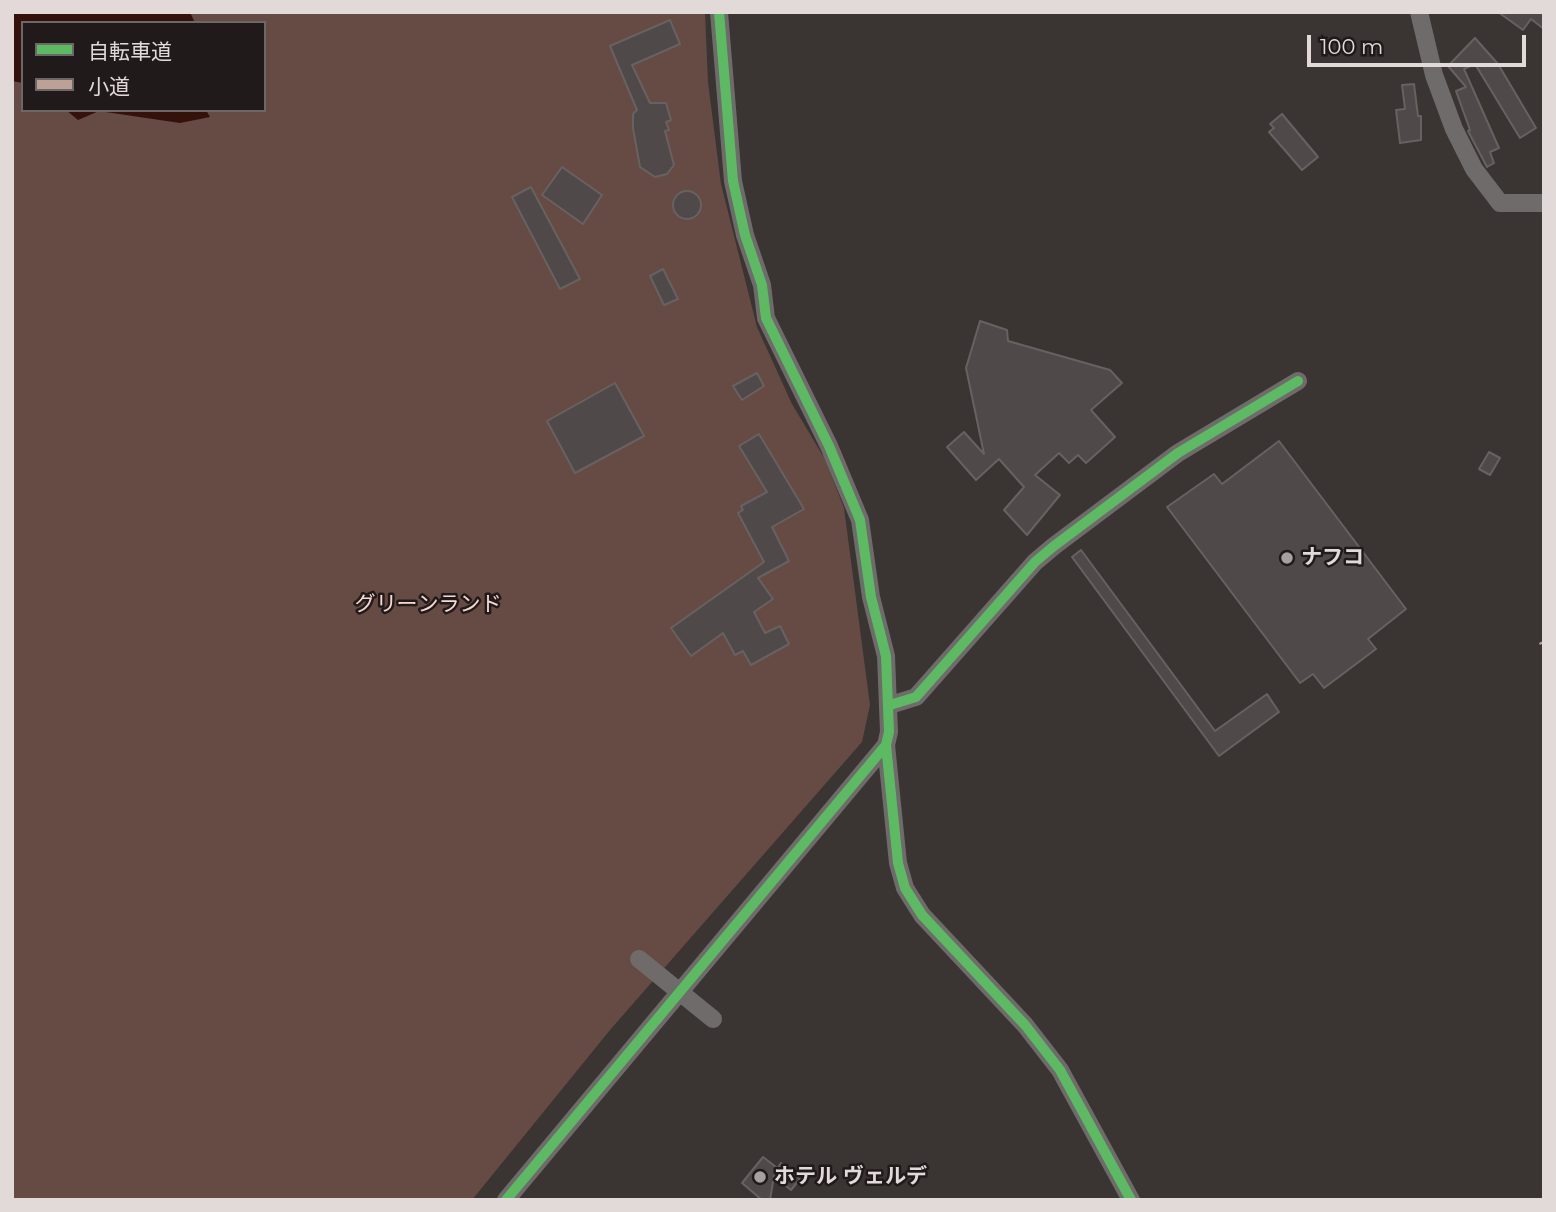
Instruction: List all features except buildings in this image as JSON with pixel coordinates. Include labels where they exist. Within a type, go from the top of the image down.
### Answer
[{"type":"street","points":[[719,12],[733,181],[744,235],[762,285],[771,331],[829,446],[860,520],[871,597],[886,656],[890,705],[886,745],[898,863],[905,888],[922,915],[1025,1025],[1060,1070],[1131,1200]]},
{"type":"street","points":[[1419,12],[1434,75],[1454,129],[1474,169],[1500,203],[1544,203]]},
{"type":"street","points":[[890,705],[916,697],[1035,562],[1054,546],[1178,453],[1297,381]]},
{"type":"street","points":[[506,1200],[886,745]]},
{"type":"street","points":[[639,958],[713,1019]]},
{"type":"green space","name":"グリーンランド","points":[[12,12],[705,12],[708,82],[721,184],[757,327],[792,404],[826,461],[844,508],[870,705],[862,742],[610,1030],[472,1200],[12,1200]]},
{"type":"shaded area","points":[[12,12],[190,12],[194,21],[21,21],[21,83],[12,81]]},
{"type":"shaded area","points":[[68,112],[97,112],[78,120]]},
{"type":"shaded area","points":[[106,112],[207,112],[210,117],[180,123]]},
{"type":"cycle path","points":[[506,1200],[886,745],[889,732],[886,656],[871,597],[860,520],[829,446],[766,318],[762,285],[745,235],[733,181],[719,12]]},
{"type":"cycle path","points":[[890,705],[916,697],[1035,562],[1054,546],[1178,453],[1298,381]]},
{"type":"cycle path","points":[[886,745],[898,863],[905,888],[922,915],[1025,1025],[1060,1070],[1131,1200]]},
{"type":"place","name":"ナフコ","points":[[1287,558]]},
{"type":"place","name":"ホテル ヴェルデ","points":[[760,1177]]}]
